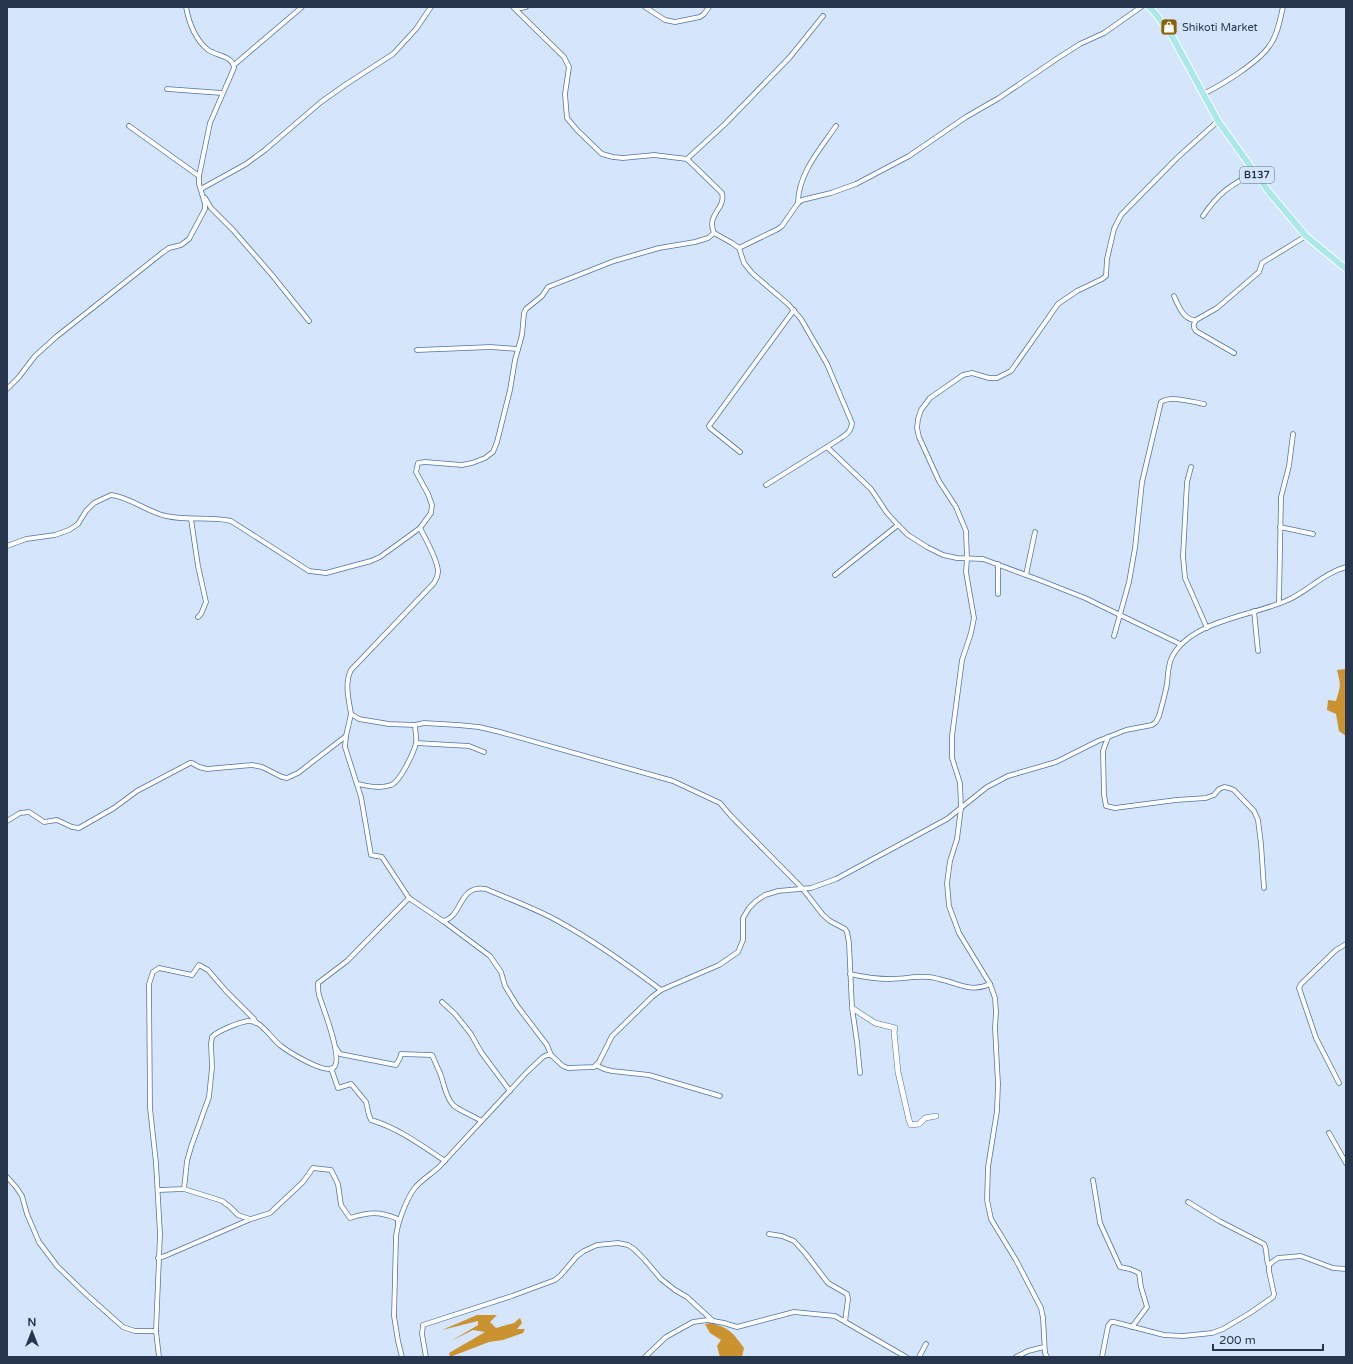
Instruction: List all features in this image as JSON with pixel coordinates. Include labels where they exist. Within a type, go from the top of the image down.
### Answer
[{"type":"main road","name":"B137","points":[[1152,8],[1173,38],[1218,121],[1269,192],[1306,236],[1346,269]]},
{"type":"street","points":[[186,7],[189,22],[197,38],[211,52],[230,60],[234,65]]},
{"type":"street","points":[[7,389],[19,377],[35,356],[56,337],[162,253],[186,242],[189,239],[205,209],[199,176],[210,123],[234,65],[302,7]]},
{"type":"street","points":[[201,189],[259,155],[321,102],[393,54],[416,29],[431,7]]},
{"type":"street","points":[[515,8],[526,7]]},
{"type":"street","points":[[645,7],[665,20],[675,22],[700,17],[709,7]]},
{"type":"street","points":[[798,202],[856,184],[909,156],[966,117],[998,98],[1064,54],[1080,44],[1104,33],[1141,7]]},
{"type":"street","points":[[1204,94],[1219,86],[1260,57],[1270,46],[1278,27],[1283,7]]},
{"type":"street","points":[[515,8],[564,56],[569,67],[566,94],[568,118],[577,130],[602,154],[613,157],[623,158],[654,154],[688,159],[722,193],[723,200],[712,219],[714,233],[738,248],[744,263],[752,273],[794,310],[801,319],[827,364],[852,423],[849,432],[766,485]]},
{"type":"street","points":[[688,159],[725,124],[790,57],[823,16]]},
{"type":"street","points":[[167,89],[222,93]]},
{"type":"street","points":[[1046,1357],[1044,1347],[1043,1318],[1040,1308],[1016,1260],[991,1219],[987,1200],[988,1167],[997,1111],[998,1084],[995,998],[990,984],[959,934],[949,906],[947,883],[950,861],[957,839],[961,808],[960,783],[952,758],[955,705],[962,660],[971,633],[974,618],[966,572],[967,559],[964,526],[956,507],[939,480],[919,437],[917,428],[918,419],[921,410],[930,398],[963,375],[972,373],[989,378],[997,378],[1011,371],[1058,304],[1077,291],[1106,276],[1107,259],[1114,228],[1121,215],[1177,158],[1218,121]]},
{"type":"street","points":[[129,126],[199,176]]},
{"type":"street","points":[[738,248],[782,226],[798,202],[799,188],[814,158],[836,126]]},
{"type":"street","points":[[1203,216],[1222,192],[1255,172]]},
{"type":"street","points":[[203,196],[211,208],[233,230],[309,321]]},
{"type":"street","points":[[7,546],[26,539],[55,535],[69,530],[78,524],[86,511],[94,503],[111,495],[120,497],[164,516],[231,521],[309,571],[326,573],[375,559],[420,528],[431,513],[432,504],[416,472],[418,463],[425,462],[462,465],[472,463],[490,455],[493,452],[497,442],[510,390],[526,309],[542,296],[552,285],[614,261],[658,248],[696,242],[708,238],[714,233]]},
{"type":"street","points":[[1174,296],[1183,314],[1192,321],[1196,320],[1217,308],[1259,272],[1262,263],[1306,236]]},
{"type":"street","points":[[740,452],[709,426],[794,310]]},
{"type":"street","points":[[1196,320],[1194,324],[1196,331],[1234,353]]},
{"type":"street","points":[[417,350],[492,347],[518,349]]},
{"type":"street","points":[[1114,636],[1129,582],[1135,548],[1142,482],[1161,402],[1165,399],[1171,398],[1204,404]]},
{"type":"street","points":[[1279,604],[1281,496],[1289,466],[1293,434]]},
{"type":"street","points":[[827,447],[871,489],[887,513],[898,525],[917,541],[938,552],[957,558],[983,559],[998,564],[1085,598],[1180,644]]},
{"type":"street","points":[[1191,467],[1187,482],[1183,556],[1185,578],[1207,628]]},
{"type":"street","points":[[191,519],[198,566],[206,602],[201,614],[198,617]]},
{"type":"street","points":[[836,575],[898,525]]},
{"type":"street","points":[[420,528],[438,571],[434,584],[351,670],[347,679],[351,714],[345,747],[358,784],[371,855],[382,857],[409,898],[445,921],[458,933],[490,956],[501,972],[505,986],[518,1007],[547,1045],[551,1055],[563,1066],[568,1068],[590,1068],[596,1065],[612,1036],[652,997],[661,990],[719,965],[738,952],[743,940],[743,918],[749,908],[765,895],[778,891],[811,888],[836,879],[946,819],[987,787],[1008,776],[1056,762],[1126,730],[1152,725],[1156,722],[1161,710],[1171,658],[1180,644],[1197,633],[1231,617],[1279,604],[1346,567]]},
{"type":"street","points":[[1280,528],[1313,534]]},
{"type":"street","points":[[1026,575],[1035,532]]},
{"type":"street","points":[[998,564],[998,594]]},
{"type":"street","points":[[1254,611],[1258,651]]},
{"type":"street","points":[[351,714],[359,719],[382,723],[415,725],[440,724],[479,727],[673,780],[720,803],[802,888],[823,915],[845,929],[847,932],[849,943],[852,1008],[860,1073]]},
{"type":"street","points":[[358,784],[374,787],[393,785],[405,768],[416,743],[415,725]]},
{"type":"street","points":[[7,822],[20,813],[29,812],[44,822],[57,820],[72,827],[79,828],[114,808],[137,791],[190,763],[207,769],[252,765],[259,766],[287,778],[298,773],[311,764],[346,736]]},
{"type":"street","points":[[1109,737],[1103,751],[1104,795],[1106,806],[1115,808],[1176,800],[1206,798],[1214,795],[1219,789],[1224,787],[1234,790],[1254,811],[1258,820],[1264,888]]},
{"type":"street","points":[[416,743],[469,746],[484,752]]},
{"type":"street","points":[[443,921],[448,920],[454,913],[467,893],[480,888],[486,889],[555,920],[577,932],[661,990]]},
{"type":"street","points":[[409,898],[347,961],[318,983],[319,995],[331,1028],[335,1046],[336,1062],[332,1072],[338,1088],[351,1084],[366,1102],[371,1120],[389,1126],[445,1161]]},
{"type":"street","points":[[1340,1083],[1316,1038],[1299,988],[1301,984],[1336,950],[1346,944]]},
{"type":"street","points":[[159,1357],[156,1331],[160,1234],[158,1190],[150,1101],[149,984],[153,972],[160,968],[192,975],[199,965],[208,970],[226,991],[254,1019],[256,1023]]},
{"type":"street","points":[[850,974],[879,979],[920,976],[932,977],[971,988],[980,988],[990,984]]},
{"type":"street","points":[[442,1002],[455,1014],[510,1091]]},
{"type":"street","points":[[852,1008],[875,1023],[895,1028],[894,1032],[898,1072],[911,1125],[919,1124],[925,1118],[936,1116]]},
{"type":"street","points":[[184,1189],[187,1161],[209,1096],[212,1067],[212,1037],[220,1030],[248,1021],[256,1023],[262,1026],[281,1046],[299,1057],[323,1068],[333,1068]]},
{"type":"street","points":[[335,1046],[340,1054],[396,1065],[401,1054],[432,1055],[442,1083],[453,1105],[481,1121]]},
{"type":"street","points":[[398,1225],[414,1190],[445,1161],[539,1061],[547,1054],[551,1055]]},
{"type":"street","points":[[596,1065],[612,1071],[648,1075],[720,1096]]},
{"type":"street","points":[[1329,1133],[1346,1163]]},
{"type":"street","points":[[158,1258],[251,1219],[272,1212],[303,1182],[313,1168],[331,1170],[338,1184],[341,1205],[350,1218],[366,1213],[386,1214],[398,1219],[396,1236],[394,1316],[402,1357]]},
{"type":"street","points":[[7,1177],[22,1196],[26,1214],[39,1242],[57,1266],[86,1295],[123,1327],[135,1330],[156,1331]]},
{"type":"street","points":[[1093,1180],[1100,1223],[1120,1267],[1130,1269],[1138,1273],[1147,1307],[1132,1327]]},
{"type":"street","points":[[158,1190],[184,1189],[222,1201],[238,1215],[251,1219]]},
{"type":"street","points":[[1102,1357],[1110,1323],[1114,1322],[1159,1334],[1183,1336],[1212,1333],[1250,1313],[1273,1297],[1274,1294],[1264,1244],[1219,1221],[1188,1202]]},
{"type":"street","points":[[769,1234],[782,1236],[794,1241],[828,1283],[847,1294],[848,1299],[845,1322]]},
{"type":"street","points":[[426,1357],[422,1334],[423,1325],[512,1296],[555,1280],[577,1256],[597,1245],[618,1243],[628,1245],[644,1259],[661,1279],[687,1297],[713,1321]]},
{"type":"street","points":[[1269,1266],[1278,1258],[1301,1256],[1333,1268],[1346,1269]]},
{"type":"street","points":[[645,1357],[666,1337],[697,1321],[708,1320],[736,1327],[794,1312],[835,1316],[906,1357]]},
{"type":"street","points":[[919,1357],[926,1344]]},
{"type":"street","points":[[1016,1357],[1028,1351],[1044,1347]]},
{"type":"shaded area","points":[[1346,669],[1346,736],[1339,731],[1336,714],[1327,710],[1328,700],[1336,701],[1339,692],[1340,683],[1337,670]]},
{"type":"shaded area","points":[[477,1315],[497,1315],[490,1322],[496,1328],[514,1323],[520,1318],[522,1323],[517,1329],[525,1329],[523,1333],[503,1340],[489,1342],[450,1357],[449,1353],[485,1332],[473,1330],[451,1341],[478,1325],[478,1321],[442,1330]]},
{"type":"shaded area","points":[[711,1323],[727,1329],[734,1335],[744,1348],[742,1357],[720,1357],[717,1346],[721,1340],[710,1333],[705,1324]]},
{"type":"place","name":"Shikoti Market","points":[[1169,27]]}]
